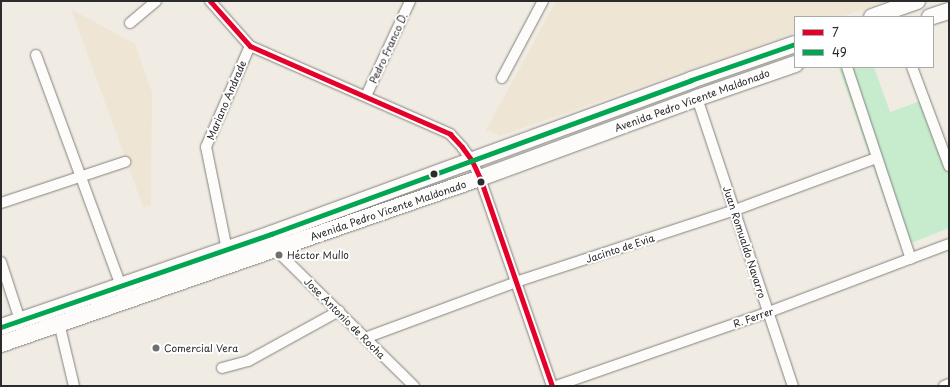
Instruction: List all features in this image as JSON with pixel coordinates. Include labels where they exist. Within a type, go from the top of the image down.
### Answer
[{"type":"main road","points":[[875,16],[917,1]]},
{"type":"main road","points":[[933,16],[949,11]]},
{"type":"main road","name":"Avenida Pedro Vicente Maldonado","points":[[1,327],[227,250],[691,80],[794,44]]},
{"type":"main road","name":"Avenida Pedro Vicente Maldonado","points":[[1,344],[276,250],[794,64]]},
{"type":"street","points":[[130,23],[156,1]]},
{"type":"street","points":[[210,1],[250,46],[450,134],[462,146],[472,161],[480,178],[552,386]]},
{"type":"street","name":"Pedro Franco D.","points":[[366,96],[410,1]]},
{"type":"street","points":[[502,78],[543,1]]},
{"type":"street","name":"Mariano Andrade","points":[[227,250],[206,148],[250,46]]},
{"type":"street","points":[[36,55],[121,286]]},
{"type":"street","points":[[847,68],[876,158],[911,259]]},
{"type":"street","points":[[912,68],[949,166]]},
{"type":"street","name":"Juan Romualdo Navarro","points":[[697,98],[793,386]]},
{"type":"street","name":"Jacinto de Evia","points":[[365,338],[516,282],[735,210],[876,158]]},
{"type":"street","points":[[1,203],[125,162]]},
{"type":"street","name":"R. Ferrer","points":[[556,386],[768,312],[949,244]]},
{"type":"street","name":"Jose Antonio de Rocha","points":[[276,250],[414,386]]},
{"type":"street","points":[[1,262],[20,320]]},
{"type":"street","points":[[222,368],[248,361],[339,312]]},
{"type":"street","points":[[59,323],[74,386]]},
{"type":"street","points":[[944,386],[949,384]]},
{"type":"shaded area","points":[[556,1],[886,1],[844,16],[794,16],[794,33],[500,136],[486,130]]},
{"type":"shaded area","points":[[71,9],[135,44],[152,92],[151,205],[143,207]]},
{"type":"green space","points":[[839,68],[874,68],[890,112],[923,100],[949,170],[949,228],[901,247]]},
{"type":"transit line","name":"7","points":[[210,1],[250,46],[450,134],[462,147],[472,161],[480,178],[552,386]]},
{"type":"transit line","name":"49","points":[[1,327],[271,234],[691,80],[794,44]]},
{"type":"place","name":"Héctor Mullo","points":[[279,255]]},
{"type":"place","name":"Comercial Vera","points":[[156,348]]}]
